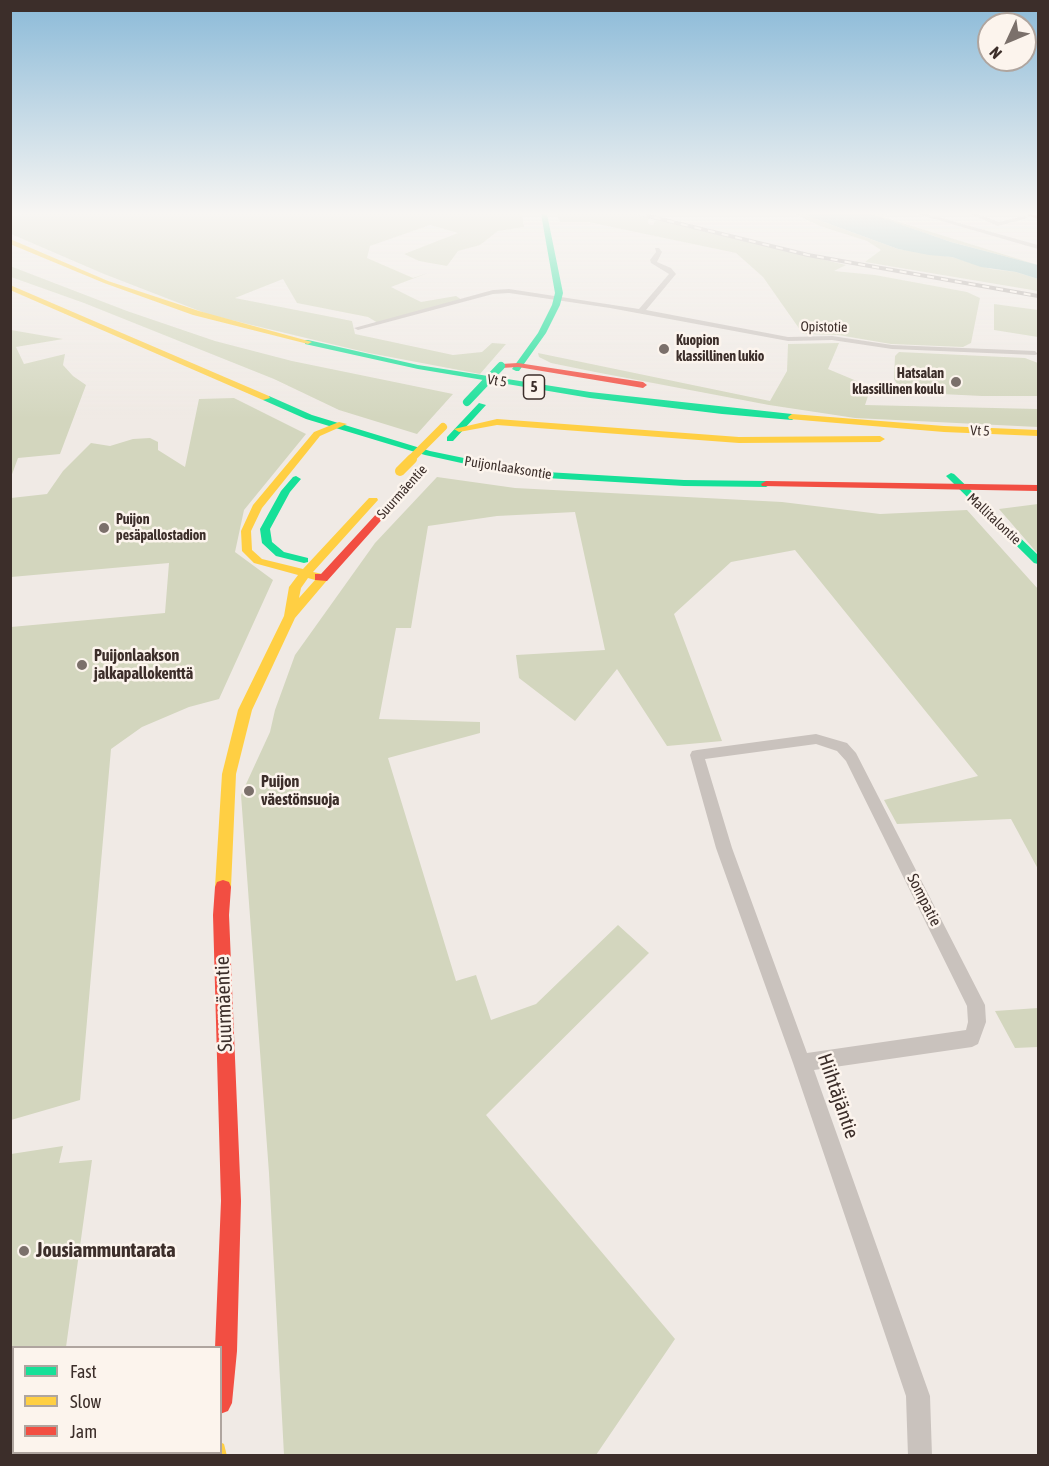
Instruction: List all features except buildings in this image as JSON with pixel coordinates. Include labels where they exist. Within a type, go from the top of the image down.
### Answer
[{"type":"main road","name":"Puijonlaaksontie","points":[[19,282],[183,348],[366,436],[428,453],[546,475],[684,483],[955,481],[1038,478]]},
{"type":"main road","name":"Vt 5","points":[[79,282],[167,315],[286,349],[461,387],[603,408],[885,439],[1038,445]]},
{"type":"main road","name":"Vt 5","points":[[107,282],[196,313],[333,349],[418,367],[535,387],[659,404],[874,423],[1038,433]]},
{"type":"main road","points":[[547,282],[550,297],[559,293],[557,282]]},
{"type":"main road","name":"Puijonlaaksontie","points":[[10,287],[309,417],[533,466],[746,478],[955,481],[1038,488]]},
{"type":"main road","name":"Suurmäentie","points":[[290,616],[295,587],[309,568],[392,479],[450,432],[517,367],[542,333],[550,297]]},
{"type":"main road","name":"Suurmäentie","points":[[475,407],[501,366],[528,330],[543,303],[550,297]]},
{"type":"main road","points":[[528,350],[531,358],[537,362],[565,371]]},
{"type":"main road","points":[[501,366],[565,371],[656,387]]},
{"type":"main road","points":[[689,393],[874,423]]},
{"type":"main road","points":[[475,407],[497,422]]},
{"type":"main road","points":[[309,417],[317,434]]},
{"type":"main road","points":[[450,432],[497,422],[740,440],[885,439]]},
{"type":"main road","points":[[328,573],[258,561],[247,551],[246,531],[257,507],[317,434],[343,423]]},
{"type":"main road","points":[[309,568],[280,554],[267,543],[265,529],[286,490],[321,452],[343,423]]},
{"type":"main road","name":"Suurmäentie","points":[[222,1386],[226,1352],[231,1201],[221,915],[229,774],[245,710],[290,616],[417,475],[450,432]]},
{"type":"main road","points":[[339,441],[366,436]]},
{"type":"main road","name":"Mallitalontie","points":[[955,481],[1038,561]]},
{"type":"street","points":[[641,312],[666,282]]},
{"type":"street","name":"Opistotie","points":[[358,328],[494,292],[550,297],[788,339],[832,338],[892,347],[1037,352]]},
{"type":"street","name":"Sompatie","points":[[697,755],[816,739],[842,747],[852,757],[976,1005],[977,1022],[972,1038],[802,1063]]},
{"type":"street","name":"Hiihtäjäntie","points":[[697,755],[724,848],[918,1396],[920,1455]]},
{"type":"green space","points":[[26,282],[53,282],[215,341],[292,361],[453,394],[417,434],[339,410],[274,379],[84,303]]},
{"type":"green space","points":[[126,282],[274,282],[235,298],[352,321],[355,334],[453,355],[482,352],[492,343],[506,344],[480,374],[369,353],[210,315]]},
{"type":"green space","points":[[285,282],[403,282],[391,287],[421,302],[456,296],[462,300],[378,323],[368,317],[297,303]]},
{"type":"green space","points":[[767,282],[915,282],[967,292],[980,298],[971,343],[963,347],[891,344],[838,335],[803,334]]},
{"type":"green space","points":[[987,282],[1038,282],[1038,291]]},
{"type":"green space","points":[[994,304],[1038,310],[1038,337],[994,330]]},
{"type":"green space","points":[[11,330],[63,339],[16,347],[24,364],[65,354],[63,365],[86,385],[60,454],[18,458],[11,477]]},
{"type":"green space","points":[[839,343],[828,369],[871,387],[865,405],[1038,409],[1038,427],[855,418],[769,405],[551,363],[539,357],[538,353],[770,401],[787,371],[788,344]]},
{"type":"green space","name":"Hatsalan klassillinen koulu","points":[[899,352],[1025,358],[1038,363],[1038,396],[982,396],[921,393],[909,390],[897,384],[894,379],[895,356]]},
{"type":"green space","points":[[234,398],[306,434],[244,510],[235,552],[273,580],[219,699],[189,707],[142,727],[111,749],[80,1100],[11,1120],[11,627],[165,613],[169,563],[11,577],[11,498],[47,494],[63,471],[91,443],[110,446],[133,439],[150,438],[158,442],[158,450],[185,467],[199,399]]},
{"type":"green space","points":[[437,477],[515,488],[782,502],[880,514],[967,510],[1038,589],[1038,869],[1011,819],[897,824],[884,800],[978,776],[795,550],[731,562],[674,614],[722,741],[667,746],[617,669],[575,721],[519,678],[516,655],[605,650],[575,512],[497,516],[428,526],[411,628],[396,628],[379,719],[480,722],[480,733],[388,758],[456,981],[476,975],[491,1020],[536,1004],[618,925],[649,953],[486,1115],[675,1339],[596,1455],[284,1455],[269,1173],[241,795],[270,732],[275,710],[295,655],[375,543]]},
{"type":"green space","points":[[1038,504],[1038,554],[999,509]]},
{"type":"green space","points":[[1038,1008],[1038,1047],[1015,1048],[995,1011]]},
{"type":"green space","points":[[63,1146],[59,1163],[92,1160],[66,1346],[12,1346],[12,1454],[52,1455],[11,1455],[11,1154]]},
{"type":"railway","points":[[962,282],[1038,296]]},
{"type":"traffic: fast","points":[[516,369],[542,333],[556,305],[559,293],[557,282]]},
{"type":"traffic: fast","points":[[308,342],[418,367],[590,395],[792,417]]},
{"type":"traffic: fast","points":[[467,402],[501,366]]},
{"type":"traffic: fast","points":[[266,398],[309,417],[428,453],[493,467],[546,475],[684,483],[766,484]]},
{"type":"traffic: fast","points":[[450,439],[482,405]]},
{"type":"traffic: fast","points":[[951,476],[1038,561]]},
{"type":"traffic: fast","points":[[296,479],[286,491],[265,529],[267,543],[280,554],[304,560]]},
{"type":"traffic: slow","points":[[107,282],[196,313],[308,342]]},
{"type":"traffic: slow","points":[[10,287],[266,398]]},
{"type":"traffic: slow","points":[[792,417],[944,429],[1038,433]]},
{"type":"traffic: slow","points":[[459,429],[497,422],[739,440],[880,439]]},
{"type":"traffic: slow","points":[[319,577],[258,561],[247,551],[246,531],[257,507],[317,434],[342,424]]},
{"type":"traffic: slow","points":[[400,471],[443,427]]},
{"type":"traffic: slow","points":[[305,574],[373,500]]},
{"type":"traffic: slow","points":[[290,616],[295,587],[305,574]]},
{"type":"traffic: slow","points":[[223,887],[229,774],[245,710],[290,616],[323,578]]},
{"type":"traffic: jam","points":[[501,366],[518,365],[643,385]]},
{"type":"traffic: jam","points":[[319,577],[323,578],[417,475]]},
{"type":"traffic: jam","points":[[766,484],[1038,488]]},
{"type":"traffic: jam","points":[[222,1386],[226,1351],[231,1201],[221,915],[223,887]]},
{"type":"place","name":"Kuopion klassillinen lukio","points":[[664,349]]},
{"type":"place","name":"Hatsalan klassillinen koulu","points":[[956,382]]},
{"type":"place","name":"Puijon pesäpallostadion","points":[[104,528]]},
{"type":"place","name":"Puijonlaakson jalkapallokenttä","points":[[82,665]]},
{"type":"place","name":"Puijon väestönsuoja","points":[[249,791]]},
{"type":"place","name":"Jousiammuntarata","points":[[24,1251]]}]
